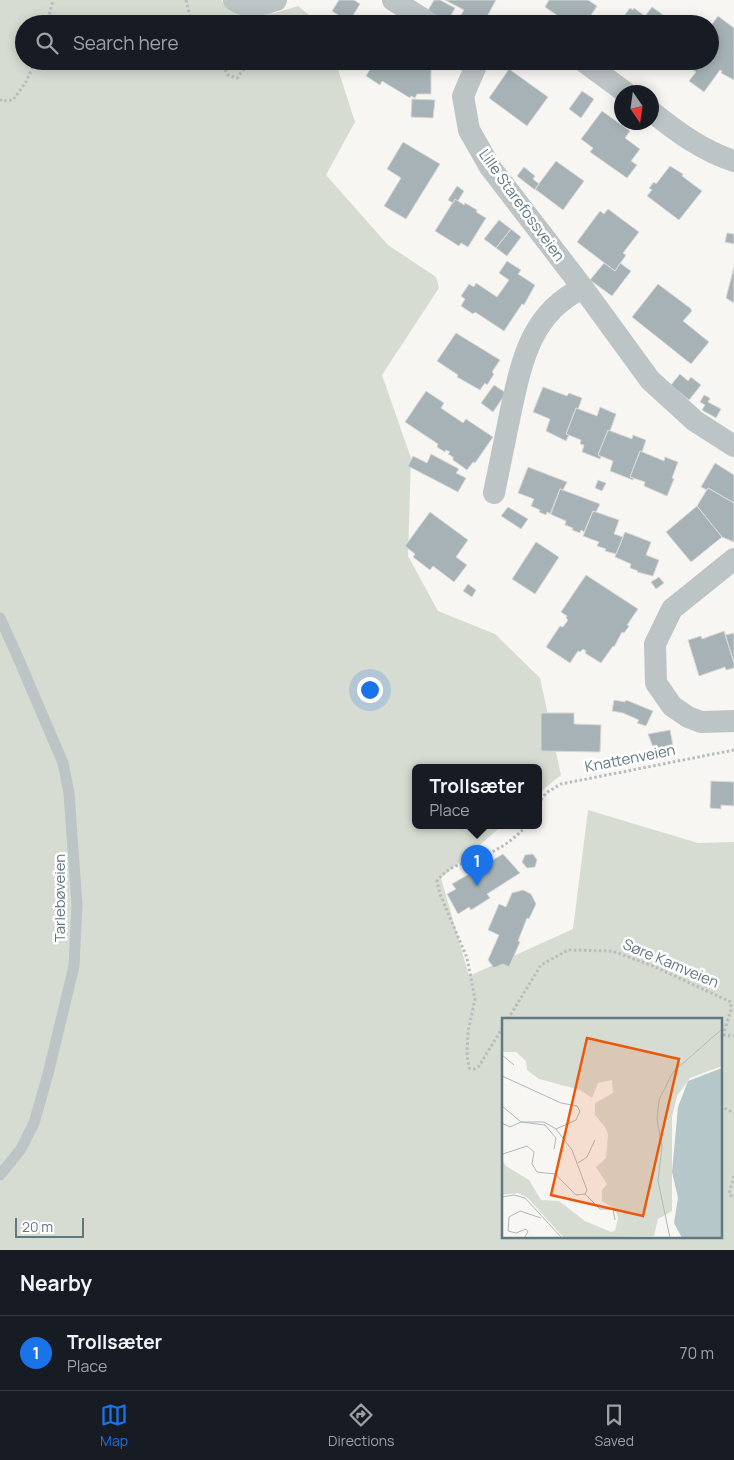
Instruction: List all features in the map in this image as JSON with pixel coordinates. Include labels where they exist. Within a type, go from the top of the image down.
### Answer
[{"type":"street","points":[[234,0],[248,7],[276,0]]},
{"type":"street","points":[[392,0],[416,15]]},
{"type":"street","name":"Lille Starefossveien","points":[[474,70],[463,96],[469,130],[490,167],[583,288],[650,380],[694,422],[734,446]]},
{"type":"street","points":[[596,70],[616,85]]},
{"type":"street","points":[[659,117],[696,143],[722,157],[734,161]]},
{"type":"street","points":[[494,493],[514,393],[526,348],[534,332],[555,307],[570,294],[583,288]]},
{"type":"street","points":[[734,559],[672,609],[655,644],[656,683],[672,706],[688,717],[701,722],[734,721]]},
{"type":"lane","name":"Tarlebøveien","points":[[0,618],[62,763],[69,793],[77,906],[74,966],[34,1124],[21,1149],[0,1175]]},
{"type":"path","points":[[49,15],[53,0]]},
{"type":"path","points":[[186,0],[190,15]]},
{"type":"path","points":[[0,99],[2,101],[12,100],[26,82],[31,70]]},
{"type":"path","points":[[225,70],[228,75],[237,78],[243,70]]},
{"type":"path","name":"Knattenveien","points":[[542,798],[546,793],[561,784],[734,750]]},
{"type":"path","points":[[502,1029],[479,1066],[474,1069],[469,1068],[466,1054],[474,999],[468,958],[437,881],[444,871],[484,856],[510,842],[523,829]]},
{"type":"path","name":"Søre Kamveien","points":[[509,1018],[541,965],[568,950],[612,951],[654,966],[730,1002],[731,1010],[722,1036]]},
{"type":"path","points":[[722,1036],[734,1036]]},
{"type":"path","points":[[730,1111],[734,1106]]},
{"type":"path","points":[[722,1107],[734,1113]]},
{"type":"path","points":[[734,1176],[729,1194],[734,1198]]},
{"type":"shaded area","points":[[0,0],[221,0],[224,3],[259,14],[275,13],[298,6],[309,15],[15,15],[15,70],[338,70],[355,122],[326,175],[388,245],[436,277],[439,288],[382,375],[411,458],[408,556],[438,611],[495,634],[540,678],[561,775],[542,791],[542,764],[412,764],[412,829],[498,829],[441,878],[469,976],[573,929],[588,810],[698,843],[734,842],[734,1250],[0,1250]]},
{"type":"building","points":[[339,0],[354,0],[360,4],[353,15],[338,15],[332,11]]},
{"type":"building","points":[[434,0],[440,0],[455,8],[451,15],[432,15],[427,12]]},
{"type":"building","points":[[445,0],[496,0],[488,15],[461,15],[464,10]]},
{"type":"building","points":[[549,0],[588,0],[597,6],[591,15],[557,15],[545,7]]},
{"type":"building","points":[[652,7],[663,15],[646,15]]},
{"type":"building","points":[[630,8],[633,10],[634,8],[644,15],[625,15]]},
{"type":"building","points":[[719,17],[734,28],[734,80],[721,73],[722,71],[720,70],[704,92],[689,81],[696,72],[693,70],[719,70]]},
{"type":"building","points":[[370,70],[431,70],[431,94],[417,94],[415,98],[411,96],[410,98],[382,81],[380,85],[366,76]]},
{"type":"building","points":[[508,70],[548,97],[527,126],[489,98]]},
{"type":"building","points":[[582,91],[594,99],[581,118],[569,109]]},
{"type":"building","points":[[412,99],[435,100],[433,118],[411,117]]},
{"type":"building","points":[[602,111],[614,120],[614,130],[630,131],[625,138],[640,149],[631,161],[637,165],[627,178],[590,152],[593,148],[581,139]]},
{"type":"building","points":[[403,142],[440,164],[406,219],[384,206],[401,178],[387,169]]},
{"type":"building","points":[[556,161],[584,181],[563,210],[535,189]]},
{"type":"building","points":[[670,166],[683,174],[682,176],[702,191],[679,220],[647,196],[652,190],[649,188],[654,182],[656,184]]},
{"type":"building","points":[[524,167],[535,176],[533,179],[539,184],[535,190],[517,176]]},
{"type":"building","points":[[457,186],[464,191],[458,201],[455,199],[453,203],[448,200]]},
{"type":"building","points":[[455,199],[477,210],[476,212],[486,218],[468,247],[461,243],[459,246],[435,231]]},
{"type":"building","points":[[608,209],[639,232],[623,253],[626,255],[615,271],[577,242],[600,211],[604,214]]},
{"type":"building","points":[[499,220],[511,229],[496,248],[484,239]]},
{"type":"building","points":[[511,229],[521,237],[507,256],[496,248]]},
{"type":"building","points":[[727,233],[734,234],[734,244],[725,242]]},
{"type":"building","points":[[507,261],[521,270],[518,274],[535,285],[524,305],[522,304],[504,331],[475,312],[473,314],[461,306],[465,299],[461,296],[469,284],[474,287],[476,283],[497,297],[509,280],[499,273]]},
{"type":"building","points":[[604,263],[615,271],[620,263],[631,271],[612,296],[590,280]]},
{"type":"building","points":[[734,267],[734,303],[726,298]]},
{"type":"building","points":[[658,284],[690,308],[692,311],[683,321],[709,342],[691,364],[632,317]]},
{"type":"building","points":[[456,333],[500,360],[492,372],[494,374],[487,385],[485,383],[480,390],[457,377],[458,375],[437,361]]},
{"type":"building","points":[[680,374],[688,381],[691,377],[701,385],[689,400],[671,385]]},
{"type":"building","points":[[494,385],[506,393],[493,412],[481,403]]},
{"type":"building","points":[[543,387],[567,396],[569,393],[582,398],[566,434],[569,435],[566,441],[546,431],[550,419],[533,412]]},
{"type":"building","points":[[426,391],[444,403],[441,408],[463,423],[466,419],[493,437],[475,463],[473,462],[467,470],[453,460],[453,457],[448,454],[450,452],[446,450],[445,452],[437,447],[438,444],[405,422]]},
{"type":"building","points":[[704,395],[710,398],[708,402],[721,409],[716,418],[702,410],[705,405],[700,402]]},
{"type":"building","points":[[600,407],[616,414],[598,455],[601,457],[600,459],[582,452],[584,445],[580,444],[581,440],[566,434],[576,408],[597,416]]},
{"type":"building","points":[[608,430],[632,439],[633,435],[646,440],[630,477],[634,478],[633,480],[610,471],[613,461],[598,455]]},
{"type":"building","points":[[640,451],[664,461],[665,457],[678,462],[667,496],[644,486],[645,482],[630,477]]},
{"type":"building","points":[[431,454],[459,469],[456,473],[466,478],[458,492],[408,466],[413,456],[427,463]]},
{"type":"building","points":[[715,463],[734,475],[734,503],[708,488],[707,490],[701,487]]},
{"type":"building","points":[[528,467],[567,482],[563,490],[560,489],[551,514],[547,512],[546,515],[539,512],[540,510],[531,506],[534,499],[518,493]]},
{"type":"building","points":[[598,480],[606,483],[602,491],[595,488]]},
{"type":"building","points":[[708,488],[734,503],[734,542],[722,537],[697,506]]},
{"type":"building","points":[[560,489],[600,504],[596,512],[593,511],[584,532],[581,530],[580,533],[572,530],[573,528],[565,525],[566,521],[550,514]]},
{"type":"building","points":[[697,506],[722,537],[691,562],[666,532]]},
{"type":"building","points":[[508,507],[528,519],[521,529],[501,516]]},
{"type":"building","points":[[593,511],[619,520],[614,534],[623,537],[616,554],[605,551],[606,549],[597,546],[599,542],[583,536]]},
{"type":"building","points":[[430,512],[468,540],[456,557],[467,565],[454,582],[433,566],[430,570],[413,557],[415,554],[405,546]]},
{"type":"building","points":[[625,532],[651,542],[646,555],[659,560],[653,576],[637,572],[630,568],[631,564],[615,557]]},
{"type":"building","points":[[536,542],[559,557],[535,594],[512,579]]},
{"type":"building","points":[[586,575],[638,609],[627,625],[629,626],[624,633],[622,632],[614,647],[601,663],[585,653],[586,651],[583,649],[580,652],[578,651],[570,663],[546,647],[560,626],[563,627],[568,620],[567,616],[561,612]]},
{"type":"building","points":[[659,577],[664,583],[656,589],[651,582]]},
{"type":"building","points":[[468,584],[476,590],[472,597],[463,591]]},
{"type":"building","points":[[724,631],[726,635],[734,633],[734,663]]},
{"type":"building","points":[[724,631],[734,668],[726,670],[725,667],[699,676],[688,640],[701,636],[702,639]]},
{"type":"building","points":[[614,700],[625,702],[626,700],[653,711],[646,726],[637,723],[639,720],[623,713],[612,711]]},
{"type":"building","points":[[541,713],[574,713],[574,724],[601,725],[600,752],[541,751]]},
{"type":"building","points":[[670,730],[674,751],[656,755],[648,734]]},
{"type":"building","points":[[711,781],[734,782],[734,806],[721,805],[721,809],[710,808]]},
{"type":"building","points":[[503,854],[520,873],[487,894],[490,898],[471,910],[469,907],[458,914],[447,894],[456,889],[452,884]]},
{"type":"building","points":[[533,854],[537,860],[535,867],[527,868],[522,862],[525,855]]},
{"type":"building","points":[[523,890],[531,894],[536,904],[529,919],[527,918],[518,941],[520,942],[509,967],[503,964],[494,968],[488,960],[499,935],[488,930],[499,904],[506,907],[512,893]]},
{"type":"place","name":"Trollsæter","points":[[477,886]]}]
